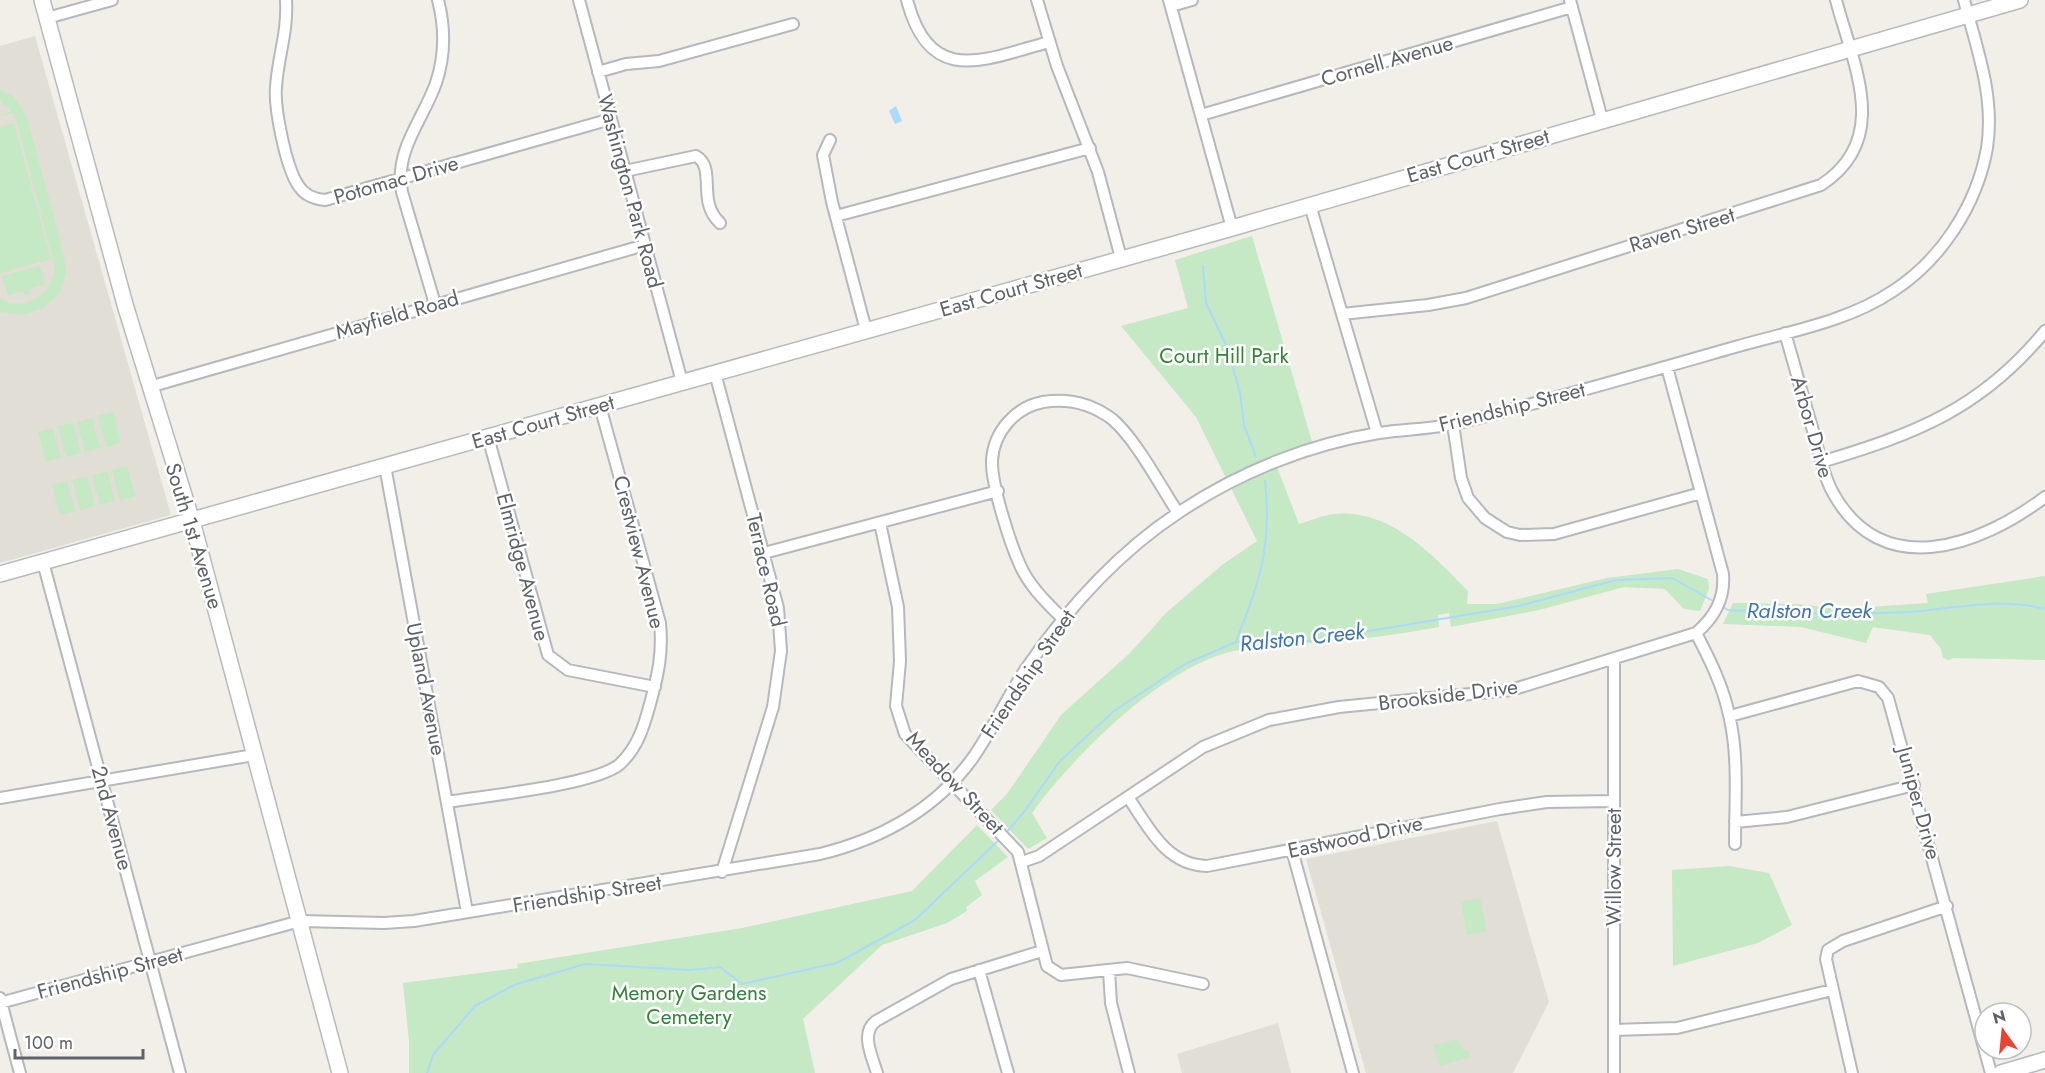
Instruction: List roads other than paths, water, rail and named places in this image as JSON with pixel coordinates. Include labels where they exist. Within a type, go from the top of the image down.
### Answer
[{"type":"street","name":"South 1st Avenue","points":[[42,0],[149,387],[192,521],[300,921],[337,1072]]},
{"type":"street","points":[[47,18],[112,0]]},
{"type":"street","name":"Potomac Drive","points":[[286,0],[285,38],[278,70],[276,105],[298,186],[311,197],[325,200],[611,119]]},
{"type":"street","points":[[435,304],[400,179],[404,149],[431,94],[441,64],[443,28],[438,0]]},
{"type":"street","name":"Washington Park Road","points":[[579,0],[682,382]]},
{"type":"street","points":[[907,0],[913,21],[925,42],[953,59],[975,61],[1049,42]]},
{"type":"street","points":[[1037,0],[1049,42],[1090,148],[1122,258]]},
{"type":"street","points":[[1192,0],[1170,3],[1232,228]]},
{"type":"street","name":"Raven Street","points":[[1342,315],[1466,298],[1821,185],[1849,161],[1862,130],[1862,98],[1836,0]]},
{"type":"street","name":"East Court Street","points":[[0,574],[1232,228],[1849,49],[1966,7],[2020,0]]},
{"type":"street","points":[[1571,3],[1602,119]]},
{"type":"street","name":"Cornell Avenue","points":[[1201,115],[1571,3]]},
{"type":"street","name":"Friendship Street","points":[[0,1001],[150,963],[300,921],[384,923],[467,912],[722,872],[820,854],[866,842],[911,817],[952,783],[975,753],[1024,672],[1063,619],[1108,570],[1178,513],[1227,484],[1274,462],[1332,443],[1377,433],[1453,424],[1667,367],[1841,316],[1891,293],[1927,263],[1955,227],[1981,171],[1989,130],[1987,88],[1966,7]]},
{"type":"street","points":[[598,72],[626,64],[659,61],[794,24]]},
{"type":"street","points":[[830,140],[823,155],[836,216],[866,330]]},
{"type":"street","points":[[836,216],[1090,148]]},
{"type":"street","points":[[625,171],[696,156],[706,167],[709,209],[720,223]]},
{"type":"street","points":[[1310,205],[1377,433]]},
{"type":"street","name":"Mayfield Road","points":[[149,387],[645,245]]},
{"type":"street","points":[[1821,462],[1904,436],[1946,416],[2002,376],[2045,331]]},
{"type":"street","name":"Arbor Drive","points":[[1785,333],[1821,462],[1838,502],[1858,524],[1883,540],[1912,548],[1941,548],[1960,544],[1995,528],[2044,500]]},
{"type":"street","name":"Brookside Drive","points":[[1022,862],[1039,856],[1203,747],[1269,720],[1339,707],[1503,691],[1614,660],[1696,633],[1715,615],[1722,593],[1723,574],[1667,367]]},
{"type":"street","name":"Terrace Road","points":[[716,373],[778,608],[781,651],[779,678],[773,707],[722,872]]},
{"type":"street","points":[[1063,619],[1043,599],[1021,567],[1010,542],[992,461],[1001,431],[1023,409],[1038,403],[1063,400],[1086,405],[1113,420],[1126,434],[1178,513]]},
{"type":"street","name":"Crestview Avenue","points":[[447,802],[603,774],[629,754],[640,736],[662,659],[660,623],[600,406]]},
{"type":"street","points":[[1453,424],[1461,478],[1468,498],[1485,518],[1507,532],[1526,536],[1546,536],[1701,493]]},
{"type":"street","name":"Elmridge Avenue","points":[[488,437],[548,655],[561,667],[580,673],[655,687]]},
{"type":"street","name":"Upland Avenue","points":[[385,466],[467,912]]},
{"type":"street","points":[[764,553],[998,491]]},
{"type":"street","name":"Meadow Street","points":[[880,523],[898,607],[900,662],[897,713],[910,742],[1012,844],[1022,862],[1042,951]]},
{"type":"street","name":"2nd Avenue","points":[[43,562],[180,1073]]},
{"type":"street","points":[[1696,633],[1717,677],[1730,716],[1735,844]]},
{"type":"street","name":"Willow Street","points":[[1614,660],[1614,1073]]},
{"type":"street","name":"Juniper Drive","points":[[1730,716],[1851,682],[1873,684],[1884,693],[1891,703],[1991,1073]]},
{"type":"street","points":[[0,798],[255,755]]},
{"type":"street","points":[[1735,822],[1787,817],[1914,785]]},
{"type":"street","name":"Eastwood Drive","points":[[1128,797],[1160,844],[1175,858],[1188,864],[1208,866],[1500,809],[1547,802],[1614,801]]},
{"type":"street","points":[[1292,850],[1353,1073]]},
{"type":"street","points":[[1852,1073],[1826,959],[1832,946],[1947,906]]},
{"type":"street","points":[[877,1073],[868,1042],[867,1029],[870,1025],[929,989],[979,970],[1042,951],[1051,970],[1061,975],[1126,968],[1203,984]]},
{"type":"street","points":[[979,970],[1008,1073]]},
{"type":"street","points":[[1109,970],[1111,1003],[1129,1073]]},
{"type":"street","points":[[1614,1030],[1677,1028],[1832,990]]},
{"type":"street","points":[[0,1001],[20,1073]]},
{"type":"street","points":[[2001,1073],[2045,1060]]},
{"type":"water","points":[[896,106],[902,121],[895,124],[889,111]]},
{"type":"waterway","points":[[1203,266],[1206,303],[1227,347],[1240,393],[1244,425],[1256,457]]},
{"type":"waterway","points":[[1236,641],[1252,600],[1262,563],[1267,525],[1265,481]]},
{"type":"waterway","name":"Ralston Creek","points":[[1005,834],[1024,812],[1060,761],[1114,711],[1185,664],[1236,642],[1309,641],[1519,606],[1616,580],[1672,578],[1715,602]]},
{"type":"waterway","name":"Ralston Creek","points":[[1720,605],[1728,610],[1818,613],[1908,612],[1994,604],[2045,609]]},
{"type":"waterway","name":"Ralston Creek","points":[[427,1073],[433,1055],[475,1006],[514,985],[585,964],[690,970],[720,967],[742,984],[837,963],[915,920],[1001,838]]},
{"type":"park label","name":"Court Hill Park","points":[[1224,356]]},
{"type":"park label","name":"Memory Gardens Cemetery","points":[[689,1005]]}]
